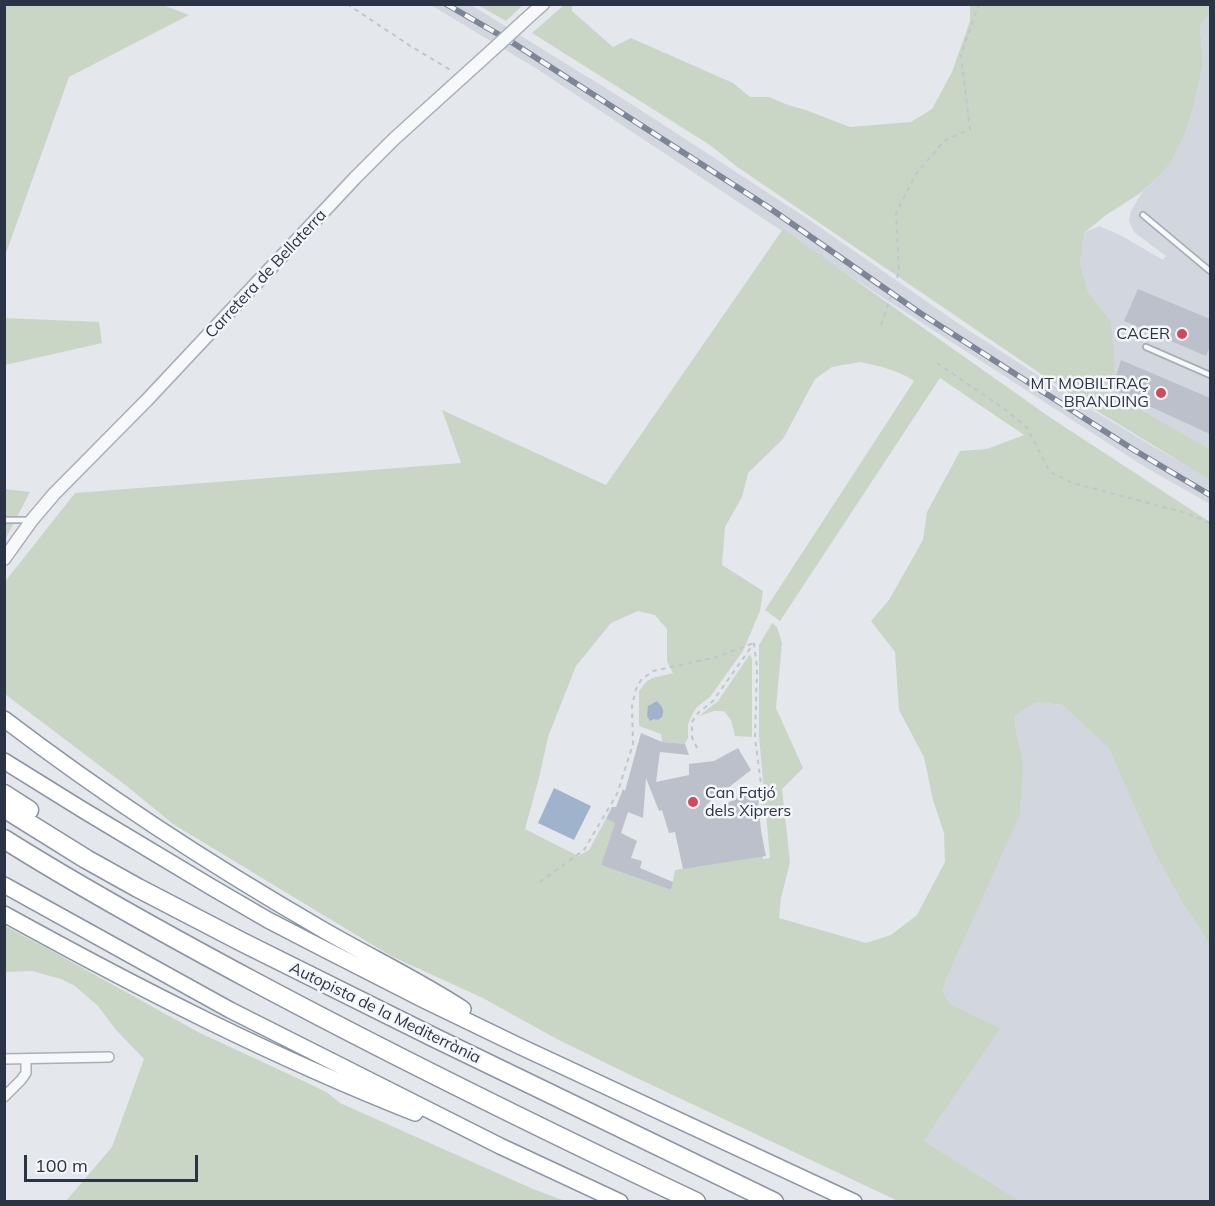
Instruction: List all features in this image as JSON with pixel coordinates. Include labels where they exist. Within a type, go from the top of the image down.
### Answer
[{"type":"highway","points":[[4,714],[31,740]]},
{"type":"highway","points":[[4,719],[80,775],[185,846],[321,929],[426,987],[518,1045]]},
{"type":"highway","points":[[4,730],[80,775]]},
{"type":"highway","points":[[4,761],[268,920],[414,995],[854,1202]]},
{"type":"highway","points":[[4,794],[53,825],[138,888]]},
{"type":"highway","name":"Autopista de la Mediterrània","points":[[4,808],[138,888],[431,1036],[774,1202]]},
{"type":"highway","name":"Autopista de la Mediterrània","points":[[4,839],[171,938],[383,1050],[696,1202]]},
{"type":"highway","points":[[4,885],[230,1010],[500,1146],[620,1202]]},
{"type":"highway","points":[[4,914],[213,1025],[376,1098],[500,1146]]},
{"type":"street","name":"Carretera de Bellaterra","points":[[4,559],[54,494],[147,400],[356,178],[394,139],[543,4]]},
{"type":"street","points":[[4,1059],[109,1057]]},
{"type":"street","points":[[4,1097],[26,1073],[26,1059]]},
{"type":"lane","points":[[1143,215],[1210,271]]},
{"type":"lane","points":[[1146,347],[1210,374]]},
{"type":"lane","points":[[4,520],[32,520]]},
{"type":"path","points":[[347,4],[462,77]]},
{"type":"path","points":[[897,278],[899,272],[896,213],[916,174],[944,141],[970,129],[961,55],[979,4]]},
{"type":"path","points":[[881,325],[892,293]]},
{"type":"path","points":[[937,363],[1006,410],[1027,428],[1050,472],[1073,483],[1186,513],[1210,523]]},
{"type":"path","points":[[697,748],[692,737],[692,722],[698,713],[713,701],[754,643]]},
{"type":"path","points":[[754,643],[757,668],[755,738],[764,807]]},
{"type":"path","points":[[540,882],[584,850],[617,794],[633,744],[632,706],[641,680],[653,671],[717,657],[754,643]]},
{"type":"shaded area","points":[[431,5],[471,5],[633,105],[808,219],[959,324],[1082,404],[1210,479],[1210,504],[1145,467],[885,299],[537,69]]},
{"type":"shaded area","points":[[1210,12],[1210,449],[1117,396],[1102,390],[1111,321],[1088,292],[1080,263],[1084,233],[1099,226],[1120,235],[1163,260],[1166,256],[1134,232],[1129,221],[1131,211],[1143,191],[1171,163],[1184,136],[1194,106],[1203,64],[1200,26]]},
{"type":"shaded area","points":[[1036,702],[1063,705],[1088,723],[1109,748],[1124,769],[1158,859],[1210,945],[1210,1201],[1020,1201],[924,1141],[1001,1028],[950,1004],[943,991],[1023,761],[1015,716]]},
{"type":"green space","points":[[5,4],[163,5],[189,15],[69,77],[5,256]]},
{"type":"green space","points":[[523,4],[506,21],[478,5]]},
{"type":"green space","points":[[564,5],[572,5],[572,11],[613,47],[631,38],[733,83],[750,97],[769,97],[850,127],[911,122],[932,109],[952,72],[970,21],[970,5],[1210,5],[1210,12],[1200,26],[1203,64],[1194,106],[1184,136],[1171,163],[1139,194],[1106,215],[1084,233],[1080,263],[1088,292],[1111,321],[1115,375],[1102,390],[1117,396],[1210,449],[1210,480],[1079,400],[736,166],[710,145],[532,33]]},
{"type":"green space","points":[[783,229],[1051,418],[1210,522],[1210,945],[1158,859],[1109,748],[1063,705],[1036,702],[1015,716],[1023,761],[1020,814],[946,979],[943,991],[950,1004],[1001,1028],[924,1141],[1020,1201],[898,1201],[555,1038],[483,998],[391,956],[173,824],[5,694],[4,583],[75,493],[461,463],[442,410],[606,485]],"holes":[[[860,362],[895,371],[914,381],[765,610],[780,621],[940,378],[1024,435],[987,449],[960,451],[927,512],[923,540],[889,600],[871,621],[895,652],[899,710],[924,757],[933,800],[944,833],[945,862],[917,915],[891,935],[866,943],[779,918],[781,898],[790,862],[782,789],[803,768],[776,708],[782,643],[777,627],[772,623],[759,645],[759,736],[770,858],[763,859],[763,856],[675,870],[671,890],[601,865],[615,823],[606,819],[589,850],[578,856],[525,829],[548,737],[576,666],[611,623],[638,611],[655,615],[667,629],[667,662],[673,673],[647,681],[639,691],[639,726],[661,734],[662,742],[685,744],[691,717],[697,707],[710,697],[743,651],[760,611],[763,591],[722,565],[725,527],[742,497],[748,473],[783,439],[815,379],[832,367]]]},
{"type":"green space","points":[[5,318],[99,322],[102,343],[5,365]]},
{"type":"green space","points":[[5,489],[30,492],[5,540]]},
{"type":"green space","points":[[750,654],[752,659],[752,737],[735,736],[731,720],[724,711],[714,711],[699,716],[718,701]]},
{"type":"green space","points":[[5,926],[198,1032],[328,1093],[340,1103],[565,1201],[66,1201],[112,1147],[144,1059],[117,1031],[98,1006],[75,986],[61,979],[32,971],[5,972]]},
{"type":"water","points":[[657,701],[663,710],[662,717],[650,721],[647,716],[648,706]]},
{"type":"water","points":[[554,788],[591,806],[574,840],[538,823]]},
{"type":"building","name":"CACER","points":[[1138,289],[1210,319],[1210,346],[1206,356],[1124,321]]},
{"type":"building","name":"MT MOBILTRAÇ BRANDING","points":[[1121,360],[1210,398],[1210,434],[1112,389]]},
{"type":"building","points":[[641,733],[662,742],[685,744],[689,755],[660,752],[656,782],[689,775],[689,764],[714,761],[738,748],[751,770],[706,805],[711,813],[757,786],[766,856],[683,869],[675,832],[669,833],[662,810],[659,811],[646,778],[643,818],[628,812],[621,833],[637,841],[631,858],[642,861],[640,868],[673,882],[671,890],[601,865],[615,823],[606,819],[612,807],[616,807],[623,789],[625,791]]},
{"type":"railway","points":[[446,4],[510,41],[768,207],[920,313],[1134,450],[1210,495]]},
{"type":"place","name":"CACER","points":[[1182,334]]},
{"type":"place","name":"MT MOBILTRAÇ BRANDING","points":[[1161,393]]},
{"type":"place","name":"Can Fatjó dels Xiprers","points":[[693,802]]}]
